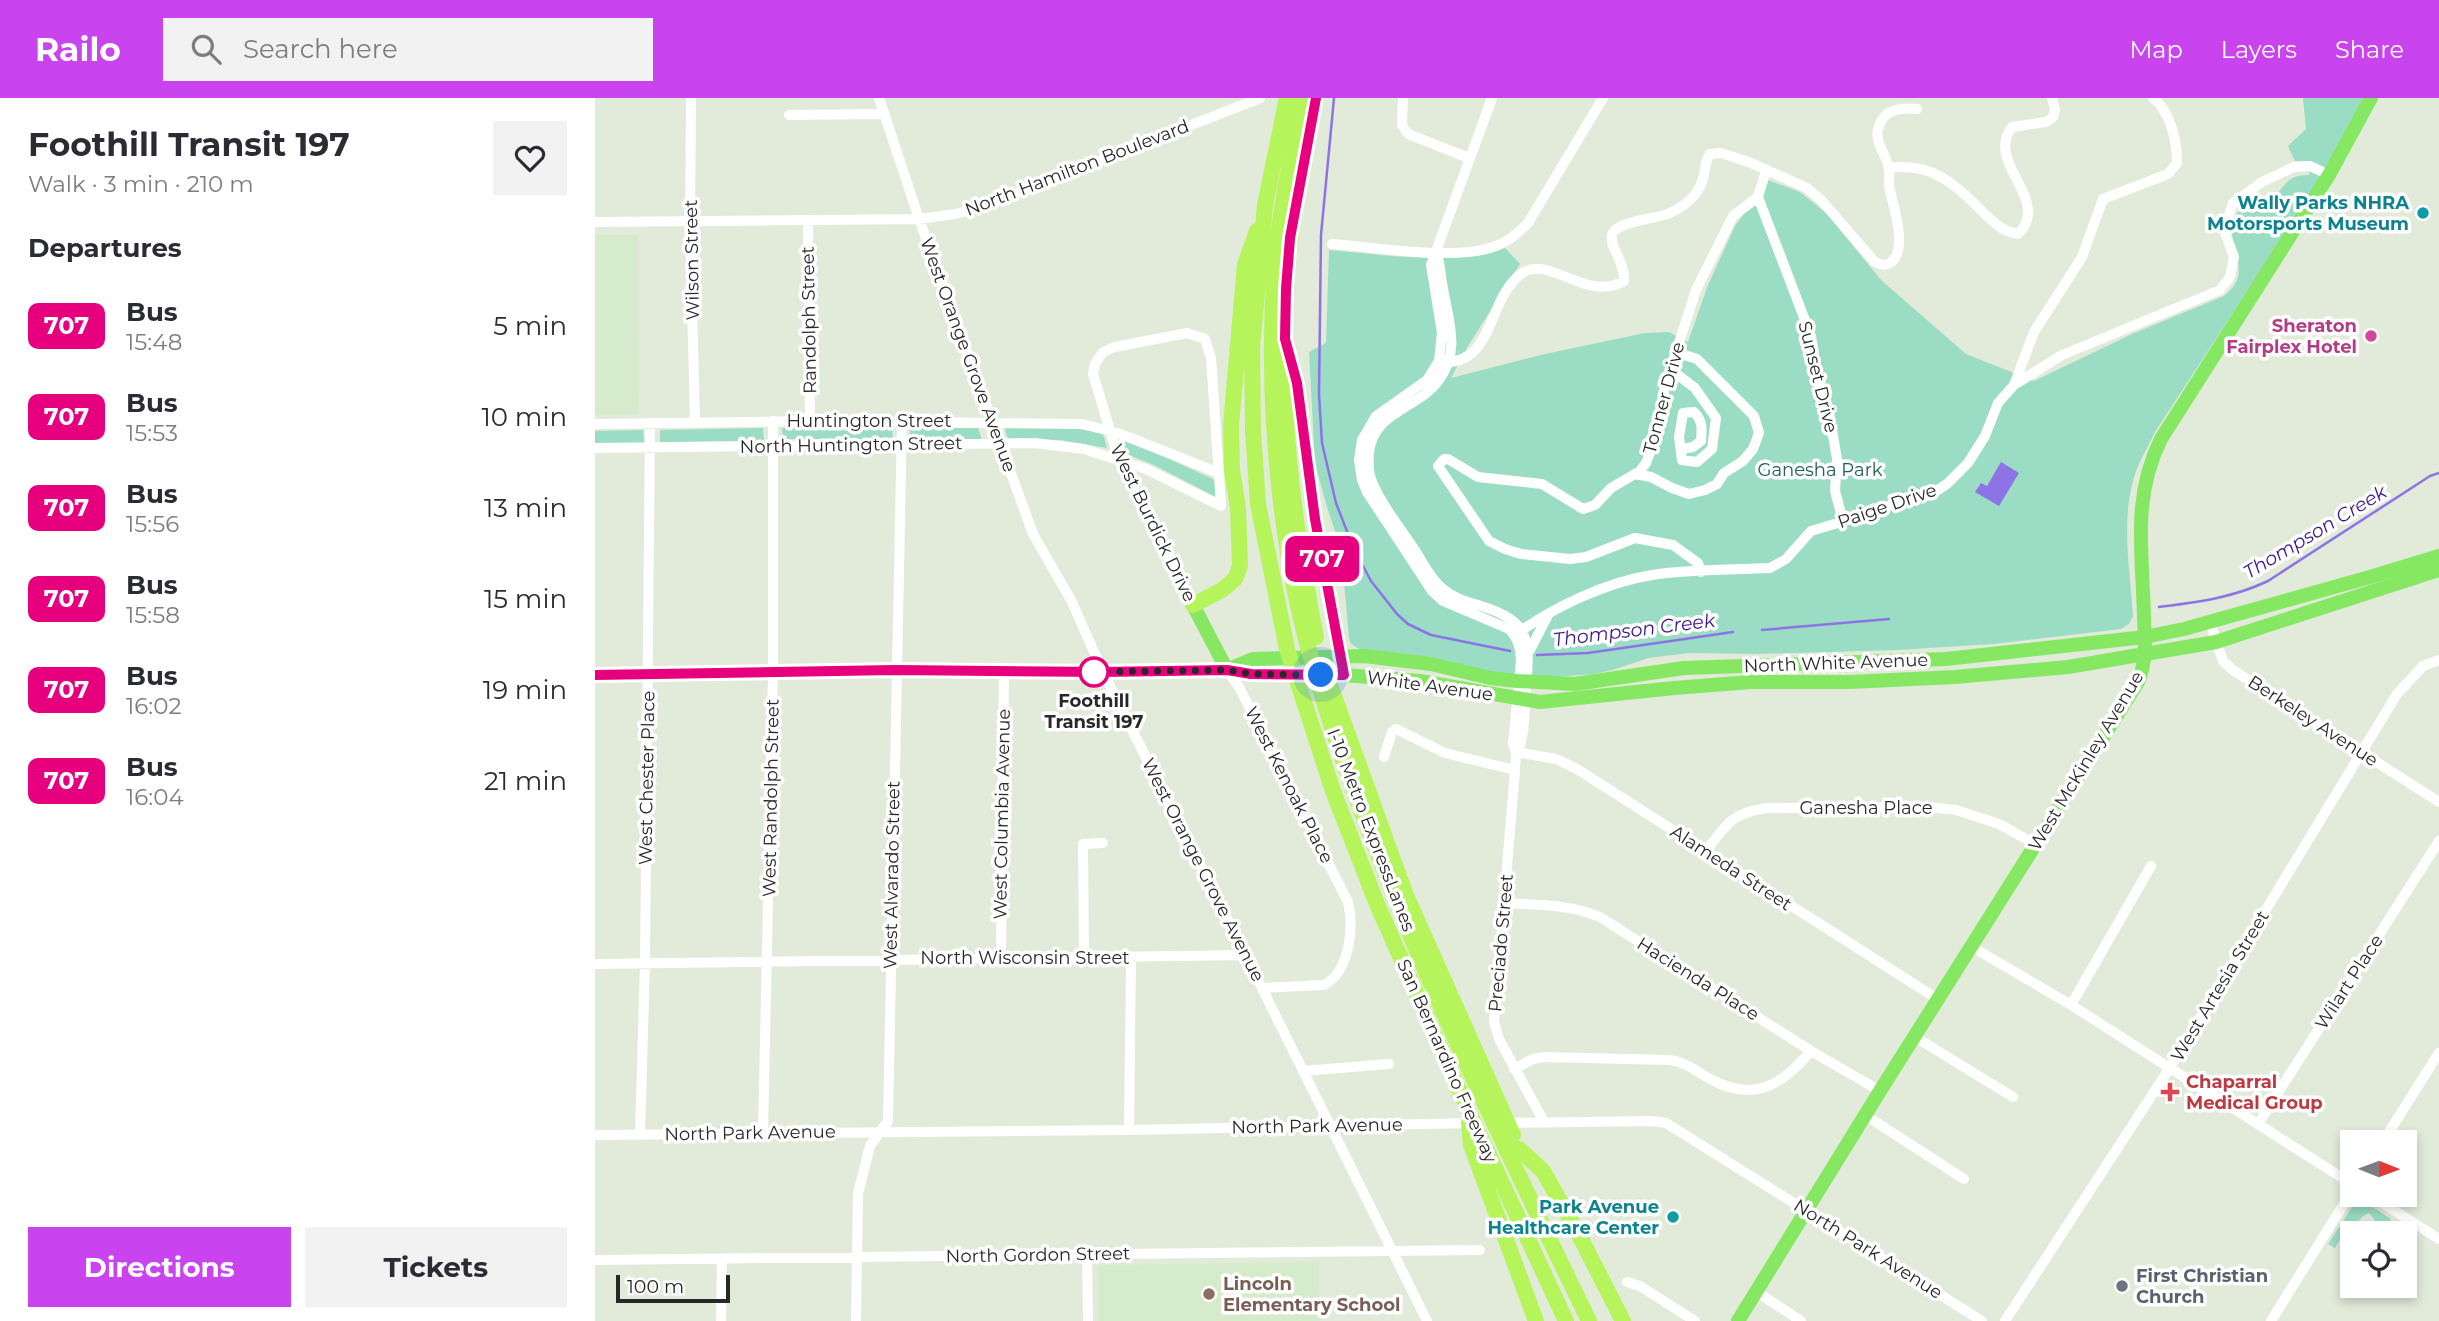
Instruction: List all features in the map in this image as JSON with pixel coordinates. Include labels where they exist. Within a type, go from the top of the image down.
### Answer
[{"type":"highway","name":"San Bernardino Freeway","points":[[1287,98],[1265,205],[1252,348],[1253,431],[1258,504],[1303,649],[1405,893],[1480,1107]]},
{"type":"highway","points":[[1293,98],[1267,261],[1263,341],[1264,420],[1273,522],[1303,649]]},
{"type":"highway","points":[[1303,98],[1278,237],[1273,359],[1274,421],[1281,503],[1303,649]]},
{"type":"highway","name":"San Bernardino Freeway","points":[[1316,98],[1290,238],[1286,289],[1286,432],[1303,568],[1303,649],[1297,684],[1333,791],[1377,904],[1498,1145],[1566,1321]]},
{"type":"highway","points":[[1192,605],[1222,590],[1235,579],[1240,566],[1238,508],[1232,470],[1231,425],[1235,363],[1245,265],[1265,205]]},
{"type":"highway","points":[[1285,339],[1297,383],[1315,519],[1344,675]]},
{"type":"highway","name":"I-10 Metro ExpressLanes","points":[[1320,687],[1340,780],[1379,882],[1418,977],[1498,1145],[1577,1321]]},
{"type":"highway","points":[[1480,1107],[1498,1145],[1536,1321]]},
{"type":"highway","name":"San Bernardino Freeway","points":[[1498,1145],[1599,1321]]},
{"type":"highway","points":[[1498,1145],[1543,1171],[1623,1321]]},
{"type":"highway","name":"I-10 Metro ExpressLanes","points":[[1498,1145],[1589,1321]]},
{"type":"main road","name":"West McKinley Avenue","points":[[1738,1321],[2138,682],[2145,656],[2140,515],[2150,462],[2161,439],[2329,175],[2371,98]]},
{"type":"main road","name":"North White Avenue","points":[[1227,670],[1253,659],[1364,656],[1431,664],[1490,678],[1575,684],[1684,668],[1943,659],[2145,637],[2210,622],[2439,555]]},
{"type":"main road","name":"North White Avenue","points":[[1520,698],[1540,702],[1751,682],[1849,682],[1955,677],[2068,667],[2216,642],[2439,570]]},
{"type":"main road","name":"West Burdick Drive","points":[[1192,605],[1227,670]]},
{"type":"main road","name":"White Avenue","points":[[1227,670],[1251,674],[1344,675],[1420,681],[1520,698]]},
{"type":"street","name":"Wilson Street","points":[[691,98],[690,220],[695,422]]},
{"type":"street","name":"West Orange Grove Avenue","points":[[879,98],[919,219],[1033,534],[1070,600],[1103,672],[1427,1321]]},
{"type":"street","name":"North Hamilton Boulevard","points":[[595,222],[919,219],[955,214],[980,208],[1260,98]]},
{"type":"street","points":[[1403,98],[1402,125],[1408,134],[1469,158]]},
{"type":"street","points":[[1492,98],[1431,265],[1444,359],[1430,383],[1376,416],[1362,440],[1360,453],[1362,480],[1423,580],[1438,598],[1519,633],[1526,638],[1529,653]]},
{"type":"street","points":[[1332,244],[1470,252],[1492,248],[1512,239],[1528,223],[1603,98]]},
{"type":"street","points":[[1889,168],[1909,166],[1938,175],[1999,227],[2009,233],[2018,234],[2027,225],[2028,213],[2021,186],[2005,157],[2006,136],[2012,127],[2046,122],[2053,117],[2055,109],[2052,98]]},
{"type":"street","points":[[2014,385],[2034,332],[2083,257],[2103,199],[2168,174],[2177,163],[2177,146],[2167,115],[2153,98]]},
{"type":"street","points":[[1444,359],[1467,352],[1474,353],[1510,285],[1530,268],[1543,269],[1589,285],[1615,286],[1624,281],[1625,270],[1612,244],[1615,229],[1623,224],[1658,218],[1683,206],[1695,196],[1702,184],[1705,161],[1710,154],[1721,153],[1749,162],[1807,188],[1822,201],[1875,262],[1888,265],[1896,258],[1900,248],[1888,181],[1889,168],[1877,131],[1881,121],[1894,109],[1917,109]]},
{"type":"street","points":[[789,115],[884,114]]},
{"type":"street","name":"Paige Drive","points":[[1519,633],[1549,613],[1629,581],[1652,575],[1770,568],[1786,559],[1811,531],[1878,511],[1901,500],[1930,495],[1947,484],[1968,463],[1985,436],[1998,403],[2014,385],[2062,355],[2220,290],[2230,277],[2234,257],[2224,230],[2233,203],[2262,182],[2294,167],[2310,166],[2329,175]]},
{"type":"street","points":[[1758,197],[1766,171]]},
{"type":"street","name":"Tonner Drive","points":[[1702,572],[1698,564],[1673,545],[1635,538],[1586,557],[1570,559],[1521,554],[1505,549],[1489,541],[1438,466],[1444,459],[1448,459],[1478,477],[1542,484],[1583,509],[1595,505],[1611,488],[1635,474],[1646,463],[1655,440],[1665,386],[1696,290],[1733,216],[1758,197]]},
{"type":"street","name":"Sunset Drive","points":[[1758,197],[1811,335],[1817,374],[1829,412],[1837,460],[1835,491],[1843,521]]},
{"type":"street","name":"Randolph Street","points":[[808,220],[810,421]]},
{"type":"street","name":"West Burdick Drive","points":[[1192,605],[1119,460],[1093,374],[1095,364],[1103,352],[1115,347],[1187,333],[1205,339],[1211,358],[1221,506]]},
{"type":"street","points":[[1635,474],[1651,477],[1689,494],[1705,491],[1717,484],[1724,473],[1743,461],[1753,449],[1759,433],[1755,416],[1697,359],[1675,352]]},
{"type":"street","points":[[1670,369],[1695,388],[1716,418],[1712,449],[1697,462],[1682,460],[1682,449]]},
{"type":"street","name":"West Randolph Street","points":[[763,1133],[772,673],[772,421]]},
{"type":"street","name":"West Alvarado Street","points":[[856,1321],[858,1194],[870,1146],[888,1121],[902,421]]},
{"type":"street","name":"Huntington Street","points":[[595,424],[992,421],[1082,424],[1109,429],[1219,473]]},
{"type":"street","name":"West Chester Place","points":[[640,1134],[645,964],[650,423]]},
{"type":"street","name":"North Huntington Street","points":[[595,448],[1034,443],[1084,449],[1146,469],[1221,506]]},
{"type":"street","points":[[1522,682],[1536,634],[1549,613]]},
{"type":"street","name":"Berkeley Avenue","points":[[2210,622],[2223,661],[2233,670],[2439,802]]},
{"type":"street","points":[[1519,633],[1522,682]]},
{"type":"street","name":"West Artesia Street","points":[[2005,1321],[2169,1069],[2397,694],[2423,666],[2439,660]]},
{"type":"street","points":[[595,675],[895,670],[1227,670]]},
{"type":"street","name":"West Columbia Avenue","points":[[1001,957],[1004,670]]},
{"type":"street","name":"West Kenoak Place","points":[[1227,670],[1239,687],[1348,902],[1351,914],[1348,947],[1333,981],[1324,985],[1262,988]]},
{"type":"street","name":"Preciado Street","points":[[1522,682],[1513,744],[1516,752],[1515,770],[1494,1022],[1499,1039],[1544,1122]]},
{"type":"street","points":[[1384,757],[1392,732],[1396,729],[1445,753],[1515,770]]},
{"type":"street","name":"Alameda Street","points":[[1516,752],[1556,759],[1577,769],[1939,1000]]},
{"type":"street","name":"Ganesha Place","points":[[1705,852],[1731,820],[1746,811],[1767,808],[1928,807],[1956,810],[1999,824],[2037,845]]},
{"type":"street","name":"Wilart Place","points":[[2258,1124],[2439,841]]},
{"type":"street","points":[[1084,958],[1083,844],[1104,843]]},
{"type":"street","points":[[2071,1005],[2151,866]]},
{"type":"street","name":"Hacienda Place","points":[[1504,903],[1566,907],[1584,910],[1600,917],[1811,1051],[1880,1091]]},
{"type":"street","points":[[1972,947],[2071,1005],[2340,1176]]},
{"type":"street","name":"North Wisconsin Street","points":[[595,964],[1246,955]]},
{"type":"street","points":[[1129,1130],[1131,957]]},
{"type":"street","points":[[1915,1037],[2013,1097]]},
{"type":"street","points":[[1514,1069],[1533,1059],[1544,1057],[1670,1060],[1680,1061],[1728,1086],[1753,1089],[1765,1088],[1785,1078],[1811,1051]]},
{"type":"street","points":[[2390,1130],[2439,1053]]},
{"type":"street","points":[[1303,1071],[1389,1064]]},
{"type":"street","points":[[1865,1115],[1964,1179]]},
{"type":"street","name":"North Park Avenue","points":[[595,1135],[1652,1121],[1665,1123],[1982,1321]]},
{"type":"street","points":[[2271,1321],[2341,1208]]},
{"type":"street","points":[[2390,1208],[2439,1239]]},
{"type":"street","name":"North Gordon Street","points":[[595,1260],[1480,1251]]},
{"type":"street","points":[[1087,1255],[1088,1321]]},
{"type":"street","points":[[722,1259],[722,1321]]},
{"type":"street","points":[[1627,1282],[1640,1286],[1695,1321]]},
{"type":"street","points":[[1757,1292],[1801,1321]]},
{"type":"shaded area","points":[[595,235],[638,235],[639,414],[595,415]]},
{"type":"shaded area","points":[[2001,462],[2019,473],[1999,506],[1975,492],[1981,483],[1987,486]]},
{"type":"shaded area","name":"Lincoln Elementary School","points":[[1319,1262],[1320,1321],[1098,1321],[1100,1265]]},
{"type":"green space","name":"Ganesha Park","points":[[2303,98],[2363,98],[2329,166],[2155,432],[2138,466],[2131,488],[2127,525],[2133,616],[2129,624],[2121,629],[1993,644],[1898,650],[1689,653],[1648,658],[1594,674],[1553,677],[1507,675],[1418,656],[1359,649],[1351,644],[1341,549],[1315,463],[1309,352],[1326,343],[1329,250],[1440,258],[1462,257],[1505,248],[1520,264],[1451,378],[1545,354],[1645,333],[1669,332],[1688,342],[1708,285],[1735,226],[1768,180],[1800,192],[1826,213],[1881,280],[1966,354],[2034,381],[2132,334],[2224,296],[2232,288],[2239,267],[2232,232],[2236,215],[2243,208],[2270,200],[2295,177],[2309,175],[2311,161],[2295,161],[2288,146],[2306,129]]},
{"type":"green space","points":[[1004,426],[1091,431],[1103,434],[1107,448],[1060,440],[1008,439]]},
{"type":"green space","points":[[892,427],[893,439],[783,439],[782,428]]},
{"type":"green space","points":[[910,427],[978,428],[982,440],[910,439]]},
{"type":"green space","points":[[763,428],[764,441],[660,442],[660,430]]},
{"type":"green space","points":[[643,430],[644,443],[595,443],[595,431]]},
{"type":"green space","points":[[1122,440],[1215,480],[1216,497],[1154,465],[1126,454]]},
{"type":"green space","points":[[2351,1208],[2374,1208],[2391,1219],[2375,1221],[2369,1213],[2358,1221],[2343,1221]]},
{"type":"green space","points":[[2340,1226],[2340,1239],[2335,1248],[2328,1244]]},
{"type":"waterway","name":"Thompson Creek","points":[[1334,98],[1321,235],[1319,394],[1322,443],[1336,503],[1353,547],[1371,581],[1408,624],[1431,635],[1510,651]]},
{"type":"waterway","name":"Thompson Creek","points":[[2159,607],[2228,595],[2268,581],[2430,476],[2439,473]]},
{"type":"waterway","name":"Thompson Creek","points":[[1762,630],[1889,619]]},
{"type":"waterway","name":"Thompson Creek","points":[[1537,655],[1588,653],[1733,632]]},
{"type":"bus line","name":"707","points":[[595,675],[895,670],[1227,670],[1251,674],[1344,675],[1315,519],[1297,383],[1285,339],[1290,238],[1316,98]]},
{"type":"place","name":"Wally Parks NHRA Motorsports Museum","points":[[2423,213]]},
{"type":"place","name":"Sheraton Fairplex Hotel","points":[[2371,336]]},
{"type":"place","name":"Foothill Transit 197","points":[[1094,672]]},
{"type":"place","name":"Chaparral Medical Group","points":[[2170,1092]]},
{"type":"place","name":"Park Avenue Healthcare Center","points":[[1673,1217]]},
{"type":"place","name":"First Christian Church","points":[[2122,1286]]},
{"type":"place","name":"Lincoln Elementary School","points":[[1209,1294]]},
{"type":"route","points":[[1094,672],[1088,672],[1227,670],[1251,674],[1321,675]]}]
